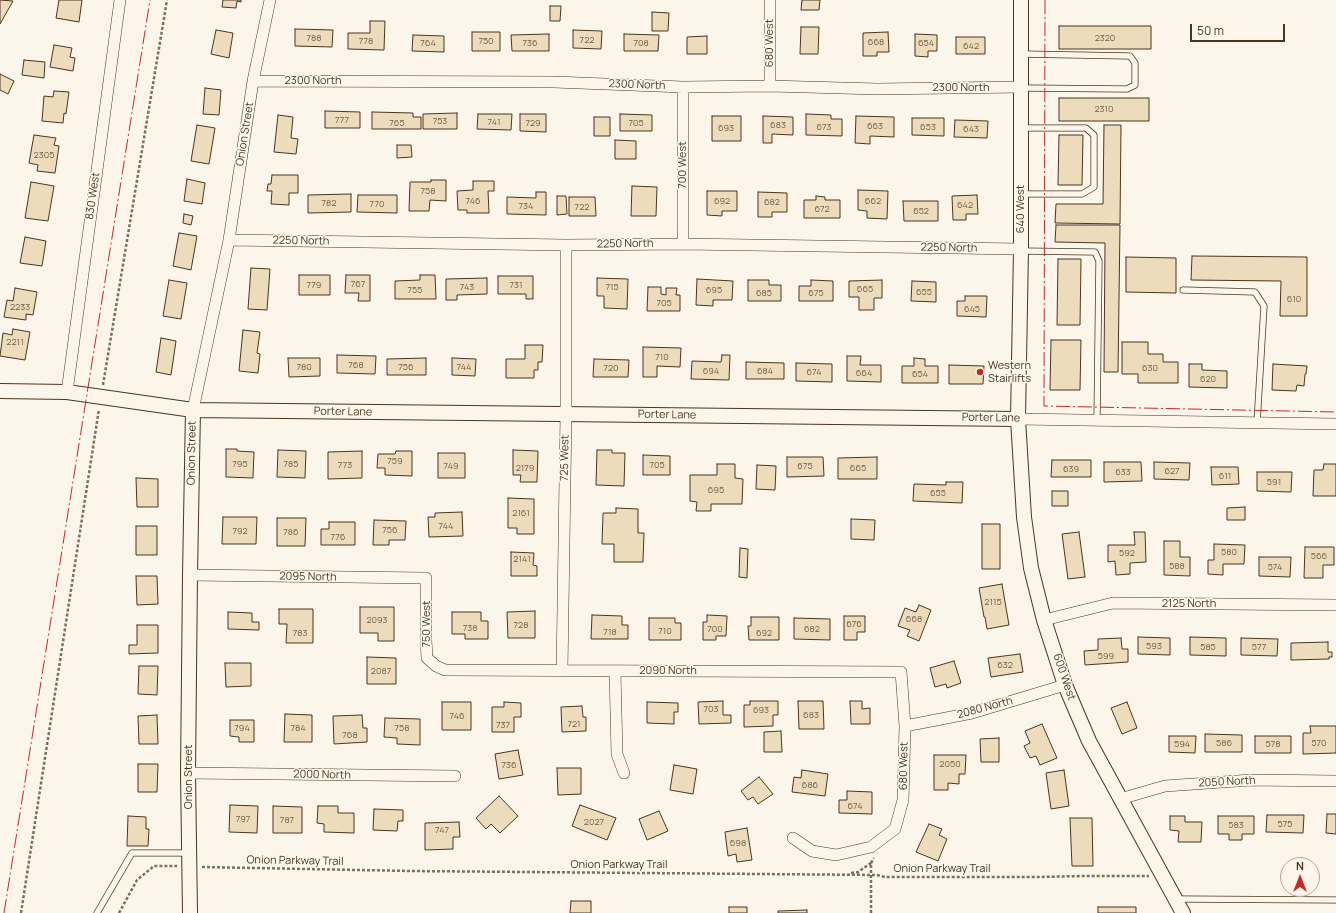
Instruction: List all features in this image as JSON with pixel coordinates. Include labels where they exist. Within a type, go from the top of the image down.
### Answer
[{"type":"street","name":"830 West","points":[[67,392],[120,0]]},
{"type":"street","name":"Onion Street","points":[[190,913],[188,773],[193,410],[229,240],[253,81],[270,0]]},
{"type":"street","name":"680 West","points":[[770,0],[770,86]]},
{"type":"street","name":"640 West","points":[[1018,419],[1021,250],[1021,0]]},
{"type":"street","name":"2300 North","points":[[253,81],[554,82],[683,87],[770,86],[1021,88]]},
{"type":"street","name":"700 West","points":[[683,87],[683,244]]},
{"type":"street","name":"2250 North","points":[[229,240],[566,245],[683,244],[1021,250]]},
{"type":"street","name":"725 West","points":[[562,671],[566,414],[566,245]]},
{"type":"street","name":"Porter Lane","points":[[0,391],[67,392],[193,410],[1336,424]]},
{"type":"street","name":"600 West","points":[[1018,419],[1024,517],[1031,568],[1044,620],[1065,685],[1089,741],[1183,913]]},
{"type":"street","name":"2095 North","points":[[190,575],[426,578]]},
{"type":"street","name":"750 West","points":[[426,578],[427,658],[436,666]]},
{"type":"street","name":"2125 North","points":[[1044,620],[1113,603],[1336,605]]},
{"type":"street","name":"2090 North","points":[[436,666],[445,670],[901,672]]},
{"type":"street","points":[[615,671],[617,754],[624,773]]},
{"type":"street","name":"680 West","points":[[871,847],[895,829],[903,800],[905,726],[901,672]]},
{"type":"street","name":"2080 North","points":[[905,726],[972,713],[1065,685]]},
{"type":"street","name":"2000 North","points":[[188,773],[455,776]]},
{"type":"street","name":"2050 North","points":[[1120,799],[1165,786],[1251,780],[1336,781]]},
{"type":"street","points":[[793,838],[812,851],[836,855],[871,847]]},
{"type":"lane","points":[[1021,54],[1130,56],[1135,63],[1135,85],[1127,88],[1021,88]]},
{"type":"lane","points":[[1021,128],[1086,128],[1094,135],[1094,187],[1082,194],[1021,194]]},
{"type":"lane","points":[[1021,250],[1095,252],[1098,261],[1097,420]]},
{"type":"lane","points":[[1183,290],[1255,292],[1264,306],[1258,423]]},
{"type":"lane","points":[[97,913],[132,853],[190,859]]},
{"type":"lane","points":[[1175,899],[1336,900]]},
{"type":"path","points":[[102,389],[167,0]]},
{"type":"path","points":[[21,913],[100,406]]},
{"type":"path","points":[[846,874],[858,872],[871,863],[875,856],[871,847]]},
{"type":"path","name":"Onion Parkway Trail","points":[[119,913],[137,880],[154,866],[190,859],[410,871],[846,874],[885,877],[1143,876]]},
{"type":"path","points":[[871,863],[871,913]]},
{"type":"building","points":[[0,0],[13,1],[0,24]]},
{"type":"building","points":[[59,0],[82,0],[79,22],[56,18]]},
{"type":"building","points":[[223,0],[241,0],[241,2],[237,1],[236,8],[222,7]]},
{"type":"building","points":[[802,0],[820,0],[819,10],[801,10]]},
{"type":"building","points":[[550,6],[561,6],[560,21],[550,21]]},
{"type":"building","points":[[652,12],[669,13],[668,31],[652,31]]},
{"type":"building","points":[[370,21],[385,21],[384,50],[348,49],[348,33],[370,33]]},
{"type":"building","points":[[1059,26],[1151,26],[1151,49],[1059,49]]},
{"type":"building","points":[[801,27],[819,27],[818,54],[800,54]]},
{"type":"building","points":[[295,29],[333,30],[332,47],[295,46]]},
{"type":"building","points":[[216,30],[233,33],[229,58],[211,54]]},
{"type":"building","points":[[573,30],[602,31],[601,49],[573,48]]},
{"type":"building","points":[[472,32],[500,32],[500,51],[472,51]]},
{"type":"building","points":[[888,32],[889,52],[877,52],[877,56],[863,56],[863,33]]},
{"type":"building","points":[[549,34],[549,51],[512,51],[511,35]]},
{"type":"building","points":[[624,34],[659,35],[658,51],[624,51]]},
{"type":"building","points":[[915,34],[937,35],[937,51],[928,51],[928,57],[915,56]]},
{"type":"building","points":[[413,35],[444,36],[444,52],[412,51]]},
{"type":"building","points":[[707,36],[707,54],[687,54],[687,37]]},
{"type":"building","points":[[956,37],[985,37],[985,54],[956,54]]},
{"type":"building","points":[[54,45],[72,48],[70,57],[75,58],[73,71],[50,67]]},
{"type":"building","points":[[24,60],[45,62],[44,78],[22,75]]},
{"type":"building","points":[[0,74],[14,81],[8,94],[0,90]]},
{"type":"building","points":[[205,88],[221,90],[219,115],[203,114]]},
{"type":"building","points":[[54,91],[69,92],[66,114],[64,113],[63,123],[42,121],[44,96],[53,97]]},
{"type":"building","points":[[1059,98],[1149,98],[1149,121],[1059,121]]},
{"type":"building","points":[[325,111],[360,112],[360,128],[325,128]]},
{"type":"building","points":[[372,112],[413,113],[413,117],[421,117],[421,129],[372,129]]},
{"type":"building","points":[[457,113],[457,129],[423,129],[423,114]]},
{"type":"building","points":[[478,114],[512,114],[511,130],[477,129]]},
{"type":"building","points":[[520,114],[546,114],[546,132],[520,131]]},
{"type":"building","points":[[620,114],[652,115],[652,131],[620,131]]},
{"type":"building","points":[[806,114],[831,115],[831,119],[842,119],[842,136],[806,135]]},
{"type":"building","points":[[278,115],[293,117],[291,138],[298,139],[296,154],[274,152]]},
{"type":"building","points":[[712,116],[741,116],[741,141],[712,141]]},
{"type":"building","points":[[763,116],[793,117],[793,135],[772,134],[772,143],[763,143]]},
{"type":"building","points":[[856,116],[894,117],[894,137],[870,136],[870,144],[855,143]]},
{"type":"building","points":[[594,117],[610,117],[610,136],[594,136]]},
{"type":"building","points":[[912,118],[944,118],[944,136],[912,135]]},
{"type":"building","points":[[955,120],[988,121],[987,138],[954,137]]},
{"type":"building","points":[[197,125],[215,128],[209,164],[191,161]]},
{"type":"building","points":[[1104,125],[1121,125],[1120,224],[1055,223],[1056,204],[1103,204]]},
{"type":"building","points":[[34,135],[56,138],[54,145],[59,146],[55,173],[37,171],[38,165],[29,163]]},
{"type":"building","points":[[1059,135],[1083,135],[1082,185],[1058,185]]},
{"type":"building","points":[[615,140],[636,141],[636,159],[615,159]]},
{"type":"building","points":[[397,145],[411,145],[412,157],[397,158]]},
{"type":"building","points":[[272,175],[298,175],[298,193],[289,193],[289,205],[271,204],[272,191],[267,191],[268,184],[271,184]]},
{"type":"building","points":[[187,179],[205,183],[202,204],[184,201]]},
{"type":"building","points":[[431,180],[446,180],[446,201],[430,200],[429,211],[409,211],[410,182],[431,182]]},
{"type":"building","points":[[473,181],[494,181],[494,191],[488,191],[489,213],[467,213],[467,210],[458,210],[457,191],[473,190]]},
{"type":"building","points":[[31,182],[54,186],[48,221],[25,218]]},
{"type":"building","points":[[632,186],[657,187],[656,216],[631,216]]},
{"type":"building","points":[[858,190],[888,191],[887,219],[867,218],[867,211],[858,210]]},
{"type":"building","points":[[707,191],[737,191],[737,211],[722,211],[722,216],[707,215]]},
{"type":"building","points":[[536,192],[546,192],[546,215],[507,214],[507,197],[536,198]]},
{"type":"building","points":[[758,192],[787,193],[787,212],[772,212],[772,217],[758,217]]},
{"type":"building","points":[[351,194],[351,212],[308,213],[308,195]]},
{"type":"building","points":[[358,195],[397,195],[397,213],[357,212]]},
{"type":"building","points":[[977,195],[978,214],[966,214],[966,220],[953,220],[952,196]]},
{"type":"building","points":[[557,196],[566,196],[567,214],[557,215]]},
{"type":"building","points":[[816,196],[825,197],[825,200],[840,200],[840,218],[804,218],[804,200],[816,200]]},
{"type":"building","points":[[569,197],[595,197],[596,216],[569,216]]},
{"type":"building","points":[[903,201],[938,201],[938,221],[904,221]]},
{"type":"building","points":[[184,214],[193,216],[191,225],[183,223]]},
{"type":"building","points":[[1056,225],[1120,225],[1118,372],[1104,372],[1105,243],[1055,242]]},
{"type":"building","points":[[179,233],[197,236],[191,270],[173,266]]},
{"type":"building","points":[[25,237],[46,241],[42,266],[20,263]]},
{"type":"building","points":[[1192,256],[1307,257],[1307,316],[1280,316],[1281,281],[1191,280]]},
{"type":"building","points":[[1126,257],[1176,258],[1176,293],[1126,292]]},
{"type":"building","points":[[1058,259],[1081,259],[1080,325],[1057,325]]},
{"type":"building","points":[[251,268],[270,269],[267,310],[248,309]]},
{"type":"building","points":[[299,275],[330,275],[330,295],[299,295]]},
{"type":"building","points":[[346,275],[370,275],[370,301],[358,301],[359,293],[345,293]]},
{"type":"building","points":[[420,275],[435,275],[436,299],[395,299],[395,281],[420,280]]},
{"type":"building","points":[[498,276],[533,276],[533,299],[526,299],[526,294],[498,294]]},
{"type":"building","points":[[487,278],[487,294],[457,295],[457,300],[446,300],[446,279]]},
{"type":"building","points":[[597,278],[628,279],[627,309],[604,308],[604,296],[597,296]]},
{"type":"building","points":[[697,279],[733,281],[732,300],[713,300],[713,306],[696,305]]},
{"type":"building","points":[[169,280],[187,283],[181,319],[163,316]]},
{"type":"building","points":[[748,280],[769,280],[769,285],[781,285],[781,301],[748,301]]},
{"type":"building","points":[[811,280],[833,281],[833,301],[799,301],[799,286],[811,286]]},
{"type":"building","points":[[882,280],[882,298],[874,298],[874,310],[859,310],[859,297],[849,297],[849,281]]},
{"type":"building","points":[[912,281],[936,282],[936,302],[911,301]]},
{"type":"building","points":[[648,287],[661,287],[661,294],[666,295],[666,288],[677,288],[676,295],[680,295],[680,311],[647,311]]},
{"type":"building","points":[[15,288],[37,292],[33,315],[26,314],[26,320],[4,317],[7,300],[13,301]]},
{"type":"building","points":[[965,296],[987,296],[986,317],[957,316],[957,301],[965,301]]},
{"type":"building","points":[[13,329],[30,332],[25,360],[0,356],[3,333],[12,335]]},
{"type":"building","points":[[243,330],[260,332],[257,353],[260,354],[258,373],[239,371]]},
{"type":"building","points":[[161,338],[176,341],[171,375],[156,372]]},
{"type":"building","points":[[1051,340],[1081,340],[1080,390],[1050,390]]},
{"type":"building","points":[[1122,342],[1148,342],[1148,354],[1163,354],[1163,362],[1178,362],[1178,383],[1138,383],[1138,374],[1122,374]]},
{"type":"building","points":[[525,345],[543,345],[542,362],[538,362],[538,370],[534,370],[534,378],[506,378],[506,359],[525,359]]},
{"type":"building","points":[[643,347],[681,348],[680,367],[657,366],[657,377],[643,377]]},
{"type":"building","points":[[337,355],[376,356],[375,374],[337,373]]},
{"type":"building","points":[[722,355],[730,355],[729,380],[691,379],[692,361],[721,362]]},
{"type":"building","points":[[847,356],[861,356],[860,365],[881,365],[881,382],[847,381]]},
{"type":"building","points":[[288,358],[320,358],[320,376],[289,377]]},
{"type":"building","points":[[426,358],[426,375],[387,375],[387,359]]},
{"type":"building","points":[[452,358],[476,359],[475,376],[452,375]]},
{"type":"building","points":[[914,358],[925,359],[925,366],[938,366],[938,383],[902,383],[902,366],[914,366]]},
{"type":"building","points":[[594,359],[629,360],[628,377],[593,377]]},
{"type":"building","points":[[746,362],[784,363],[784,379],[746,379]]},
{"type":"building","points":[[796,363],[832,364],[832,382],[796,381]]},
{"type":"building","points":[[1189,364],[1202,364],[1202,370],[1227,371],[1227,388],[1189,387]]},
{"type":"building","points":[[1273,364],[1307,366],[1304,386],[1297,385],[1296,391],[1272,390]]},
{"type":"building","points":[[949,365],[984,366],[983,384],[949,384]]},
{"type":"building","points":[[226,449],[254,452],[253,478],[226,477]]},
{"type":"building","points":[[278,450],[306,451],[305,478],[277,477]]},
{"type":"building","points":[[513,450],[538,451],[537,482],[520,482],[521,475],[513,475]]},
{"type":"building","points":[[597,450],[612,450],[612,453],[625,453],[624,486],[596,485]]},
{"type":"building","points":[[362,451],[362,478],[328,479],[328,452]]},
{"type":"building","points":[[396,451],[412,451],[412,476],[385,475],[385,468],[377,468],[378,454],[395,454]]},
{"type":"building","points":[[438,453],[465,453],[465,478],[438,478]]},
{"type":"building","points":[[643,455],[670,456],[670,475],[643,475]]},
{"type":"building","points":[[787,457],[823,457],[824,476],[787,477]]},
{"type":"building","points":[[877,457],[877,479],[838,479],[838,458]]},
{"type":"building","points":[[1052,460],[1091,460],[1091,477],[1051,477]]},
{"type":"building","points":[[1104,462],[1141,462],[1142,481],[1104,482]]},
{"type":"building","points":[[1154,462],[1190,463],[1189,480],[1154,479]]},
{"type":"building","points":[[717,464],[735,464],[735,478],[743,479],[742,504],[711,504],[711,511],[696,511],[697,502],[690,501],[690,475],[717,475]]},
{"type":"building","points":[[1324,464],[1336,464],[1336,496],[1313,496],[1314,470],[1323,470]]},
{"type":"building","points":[[757,465],[776,466],[775,490],[756,489]]},
{"type":"building","points":[[1211,467],[1238,467],[1239,484],[1212,485]]},
{"type":"building","points":[[1257,472],[1292,472],[1291,492],[1257,491]]},
{"type":"building","points":[[136,478],[158,479],[158,507],[137,507]]},
{"type":"building","points":[[946,482],[963,482],[962,503],[913,501],[914,484],[946,485]]},
{"type":"building","points":[[1052,491],[1068,491],[1068,506],[1052,506]]},
{"type":"building","points":[[508,498],[534,499],[534,534],[517,534],[517,528],[508,528]]},
{"type":"building","points":[[1245,507],[1245,520],[1227,520],[1227,508]]},
{"type":"building","points":[[616,508],[638,509],[638,533],[644,533],[643,562],[614,562],[614,544],[602,544],[603,513],[616,513]]},
{"type":"building","points":[[462,512],[463,536],[429,537],[428,517],[435,517],[435,513]]},
{"type":"building","points":[[223,517],[257,517],[256,544],[222,544]]},
{"type":"building","points":[[277,518],[306,518],[305,546],[277,546]]},
{"type":"building","points":[[851,519],[875,520],[874,540],[851,539]]},
{"type":"building","points":[[374,520],[406,521],[405,540],[389,540],[389,545],[373,545]]},
{"type":"building","points":[[329,522],[355,522],[355,545],[321,545],[321,529],[329,529]]},
{"type":"building","points":[[982,524],[1000,524],[1000,569],[982,569]]},
{"type":"building","points":[[136,526],[157,526],[157,555],[136,555]]},
{"type":"building","points":[[1079,532],[1085,577],[1068,579],[1062,534]]},
{"type":"building","points":[[1134,532],[1145,532],[1146,562],[1130,563],[1130,574],[1116,575],[1115,561],[1108,562],[1108,545],[1135,545]]},
{"type":"building","points":[[1164,541],[1180,541],[1180,557],[1190,557],[1190,576],[1164,575]]},
{"type":"building","points":[[1214,544],[1245,545],[1244,564],[1223,564],[1223,575],[1208,574],[1208,560],[1214,560]]},
{"type":"building","points":[[1305,547],[1334,547],[1334,565],[1323,565],[1323,578],[1304,578]]},
{"type":"building","points":[[740,548],[748,549],[747,578],[739,577]]},
{"type":"building","points":[[511,552],[534,553],[533,565],[537,566],[537,576],[511,576]]},
{"type":"building","points":[[1259,557],[1291,557],[1290,577],[1259,576]]},
{"type":"building","points":[[136,576],[157,576],[158,604],[137,605]]},
{"type":"building","points":[[1002,584],[1009,625],[987,629],[979,588]]},
{"type":"building","points":[[919,605],[931,610],[919,641],[907,636],[910,630],[898,626],[905,608],[916,612]]},
{"type":"building","points":[[360,607],[394,607],[394,641],[378,641],[378,633],[360,633]]},
{"type":"building","points":[[279,609],[313,609],[313,643],[286,643],[287,624],[279,624]]},
{"type":"building","points":[[535,611],[535,638],[508,638],[507,612]]},
{"type":"building","points":[[228,612],[252,613],[252,622],[259,622],[259,630],[228,629]]},
{"type":"building","points":[[452,612],[481,612],[481,621],[488,621],[488,639],[465,639],[465,634],[452,634]]},
{"type":"building","points":[[592,615],[622,616],[622,625],[628,625],[628,639],[591,639]]},
{"type":"building","points":[[707,615],[727,616],[726,636],[716,636],[716,640],[703,640],[703,622],[707,622]]},
{"type":"building","points":[[844,616],[865,616],[865,632],[857,632],[857,640],[844,640]]},
{"type":"building","points":[[751,617],[779,617],[779,640],[749,640],[748,626],[751,626]]},
{"type":"building","points":[[649,618],[675,618],[675,623],[681,623],[681,640],[649,640]]},
{"type":"building","points":[[794,618],[830,619],[830,640],[794,639]]},
{"type":"building","points":[[137,625],[158,625],[158,653],[129,654],[129,645],[137,645]]},
{"type":"building","points":[[1138,637],[1170,638],[1170,655],[1138,654]]},
{"type":"building","points":[[1190,637],[1226,638],[1226,656],[1190,655]]},
{"type":"building","points":[[1121,638],[1122,649],[1128,649],[1128,662],[1085,665],[1084,651],[1098,650],[1098,639]]},
{"type":"building","points":[[1241,638],[1278,639],[1277,656],[1241,655]]},
{"type":"building","points":[[1328,642],[1328,652],[1332,652],[1332,657],[1329,657],[1329,659],[1291,660],[1291,643]]},
{"type":"building","points":[[1020,654],[1023,672],[991,677],[988,658]]},
{"type":"building","points":[[367,657],[396,658],[396,684],[367,684]]},
{"type":"building","points":[[954,661],[961,683],[947,688],[946,684],[935,687],[930,668]]},
{"type":"building","points":[[225,663],[251,663],[251,686],[226,687]]},
{"type":"building","points":[[139,666],[158,666],[157,695],[138,694]]},
{"type":"building","points":[[723,701],[723,715],[731,715],[731,723],[699,724],[698,702]]},
{"type":"building","points":[[750,701],[778,701],[778,715],[773,715],[773,726],[744,727],[744,705],[750,705]]},
{"type":"building","points":[[798,701],[823,701],[824,729],[799,729]]},
{"type":"building","points":[[850,701],[862,701],[862,709],[870,708],[870,724],[851,724]]},
{"type":"building","points":[[442,702],[471,702],[471,730],[442,730]]},
{"type":"building","points":[[504,702],[521,703],[521,717],[514,717],[514,732],[492,732],[492,707],[504,707]]},
{"type":"building","points":[[647,702],[678,703],[678,712],[674,712],[674,724],[647,723]]},
{"type":"building","points":[[1127,702],[1137,728],[1122,734],[1111,708]]},
{"type":"building","points":[[582,706],[583,717],[586,717],[586,731],[562,732],[561,707]]},
{"type":"building","points":[[285,714],[312,715],[312,742],[284,742]]},
{"type":"building","points":[[157,715],[158,744],[139,744],[138,716]]},
{"type":"building","points":[[362,715],[363,728],[367,728],[367,742],[334,744],[333,716]]},
{"type":"building","points":[[385,718],[420,719],[420,745],[397,744],[397,738],[384,737]]},
{"type":"building","points":[[230,720],[254,720],[254,742],[239,742],[239,737],[230,736]]},
{"type":"building","points":[[1042,724],[1057,758],[1040,765],[1036,756],[1030,758],[1024,746],[1030,743],[1025,731]]},
{"type":"building","points":[[1310,726],[1336,726],[1336,753],[1303,754],[1303,733],[1311,733]]},
{"type":"building","points":[[781,731],[782,752],[764,752],[764,732]]},
{"type":"building","points":[[1205,734],[1242,735],[1242,752],[1205,752]]},
{"type":"building","points":[[1169,736],[1196,736],[1195,753],[1169,752]]},
{"type":"building","points":[[1255,736],[1291,736],[1291,753],[1255,753]]},
{"type":"building","points":[[999,738],[999,762],[981,762],[980,739]]},
{"type":"building","points":[[518,750],[523,775],[499,779],[495,754]]},
{"type":"building","points":[[934,755],[966,755],[965,774],[959,774],[959,784],[948,783],[948,790],[934,790]]},
{"type":"building","points":[[138,764],[158,764],[157,792],[138,792]]},
{"type":"building","points":[[674,765],[697,769],[693,794],[670,790]]},
{"type":"building","points":[[557,768],[581,768],[581,794],[558,795]]},
{"type":"building","points":[[802,770],[828,774],[825,796],[792,792],[794,777],[801,778]]},
{"type":"building","points":[[1064,770],[1069,806],[1051,809],[1046,773]]},
{"type":"building","points":[[759,777],[773,794],[758,804],[753,797],[748,800],[741,791]]},
{"type":"building","points":[[847,791],[872,792],[872,814],[839,813],[839,800],[847,800]]},
{"type":"building","points":[[499,796],[518,816],[500,833],[491,824],[486,829],[476,818]]},
{"type":"building","points":[[230,805],[258,806],[257,833],[229,832]]},
{"type":"building","points":[[580,805],[616,818],[607,840],[572,826]]},
{"type":"building","points":[[273,806],[302,807],[302,833],[273,833]]},
{"type":"building","points":[[318,806],[338,806],[338,813],[354,813],[354,833],[324,832],[324,824],[317,823]]},
{"type":"building","points":[[374,809],[403,810],[403,821],[398,821],[397,831],[373,830]]},
{"type":"building","points":[[659,811],[668,831],[647,840],[639,819]]},
{"type":"building","points":[[1327,814],[1336,814],[1336,834],[1326,833]]},
{"type":"building","points":[[1267,815],[1304,815],[1303,833],[1266,832]]},
{"type":"building","points":[[128,816],[146,817],[146,829],[149,829],[148,846],[127,846]]},
{"type":"building","points":[[1170,816],[1185,816],[1185,822],[1202,822],[1201,842],[1178,842],[1179,831],[1170,830]]},
{"type":"building","points":[[1218,816],[1254,816],[1254,834],[1242,834],[1242,840],[1229,840],[1229,834],[1218,834]]},
{"type":"building","points":[[1070,818],[1092,818],[1093,866],[1072,866]]},
{"type":"building","points":[[459,822],[460,837],[453,837],[453,849],[425,850],[425,823]]},
{"type":"building","points":[[929,824],[942,829],[939,835],[947,839],[938,861],[916,852]]},
{"type":"building","points":[[747,828],[752,860],[737,862],[736,854],[728,856],[725,832]]},
{"type":"building","points":[[571,901],[591,901],[591,913],[570,913]]},
{"type":"building","points":[[729,907],[747,907],[747,913],[729,913]]},
{"type":"building","points":[[1098,907],[1136,907],[1136,913],[1098,913]]},
{"type":"building","points":[[807,910],[807,913],[778,913],[778,911]]},
{"type":"power","points":[[4,913],[150,0]]},
{"type":"power","points":[[1045,0],[1044,406],[1336,412]]},
{"type":"place","name":"Western Stairlifts","points":[[980,372]]}]
